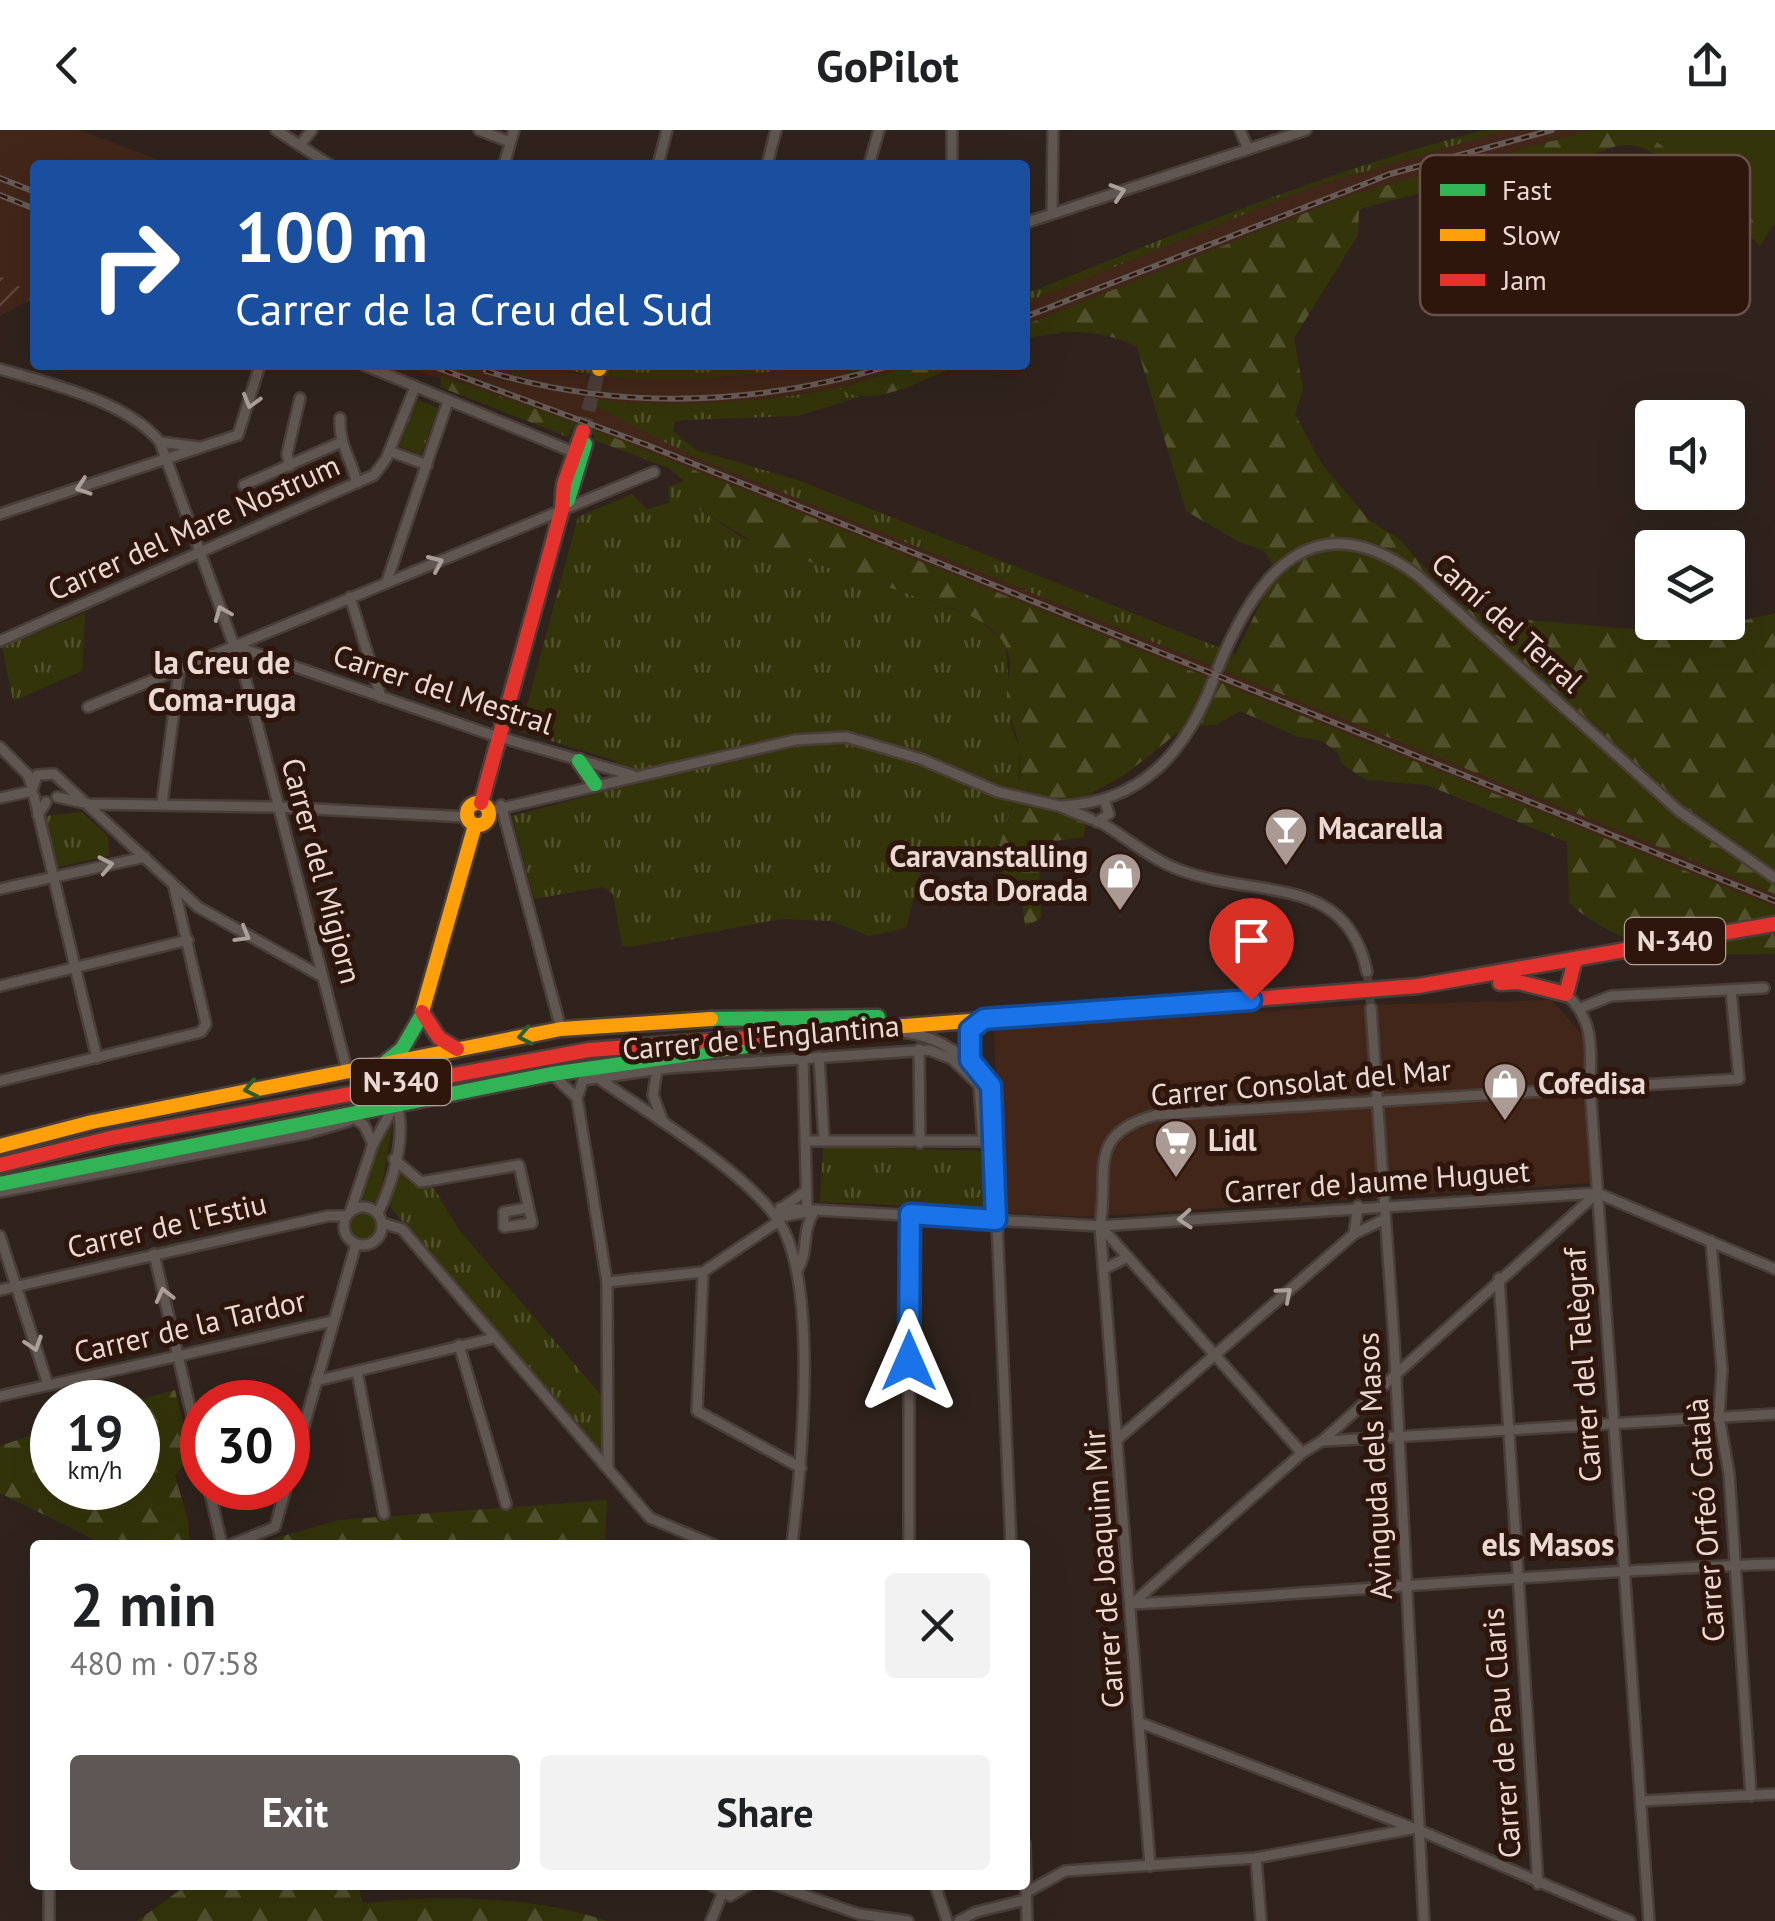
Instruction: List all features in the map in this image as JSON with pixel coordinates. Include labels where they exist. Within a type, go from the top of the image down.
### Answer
[{"type":"main road","points":[[397,1101],[471,821],[470,806],[490,806],[499,736],[586,441],[583,431],[573,452],[566,503]]},
{"type":"main road","points":[[579,761],[595,784]]},
{"type":"main road","name":"N-340","points":[[0,1166],[111,1138],[488,1065],[609,1048],[1472,979],[1775,924]]},
{"type":"main road","points":[[1472,979],[1488,984],[1518,982],[1566,994],[1576,960]]},
{"type":"main road","points":[[421,1015],[438,1038],[457,1049]]},
{"type":"main road","points":[[383,1064],[402,1049],[421,1015]]},
{"type":"main road","points":[[0,1146],[92,1122],[561,1029],[747,1017],[880,1017],[890,1025]]},
{"type":"main road","points":[[0,1184],[352,1116],[397,1101],[552,1074],[582,1075],[661,1065],[737,1051],[807,1032]]},
{"type":"street","points":[[276,130],[322,160]]},
{"type":"street","points":[[300,145],[312,130]]},
{"type":"street","points":[[479,130],[510,142]]},
{"type":"street","points":[[505,160],[514,130]]},
{"type":"street","points":[[659,160],[667,130]]},
{"type":"street","points":[[768,160],[776,130]]},
{"type":"street","points":[[870,160],[879,130]]},
{"type":"street","points":[[952,130],[952,160]]},
{"type":"street","points":[[1240,130],[1248,149]]},
{"type":"street","points":[[1030,221],[1306,130]]},
{"type":"street","points":[[1052,214],[1056,131]]},
{"type":"street","points":[[0,369],[65,387],[133,420],[160,442],[206,447]]},
{"type":"street","points":[[0,514],[238,436],[258,370]]},
{"type":"street","points":[[375,370],[573,452]]},
{"type":"street","name":"Carrer del Mare Nostrum","points":[[0,640],[374,474],[389,451],[414,387]]},
{"type":"street","points":[[290,466],[287,454],[300,398]]},
{"type":"street","points":[[387,580],[448,401]]},
{"type":"street","points":[[340,418],[339,443],[353,463],[357,483]]},
{"type":"street","name":"Carrer del Migjorn","points":[[160,442],[196,552],[236,646],[347,1070]]},
{"type":"street","points":[[244,485],[339,443]]},
{"type":"street","points":[[389,451],[426,465]]},
{"type":"street","points":[[353,463],[374,474]]},
{"type":"street","points":[[88,707],[566,503],[654,472]]},
{"type":"street","name":"Camí del Terral","points":[[1218,668],[1237,620],[1280,563],[1325,544],[1373,549],[1417,575],[1679,812],[1775,878]]},
{"type":"street","points":[[350,597],[381,697]]},
{"type":"street","name":"Carrer del Mestral","points":[[236,646],[499,736],[637,776]]},
{"type":"street","points":[[162,804],[178,670]]},
{"type":"street","points":[[1059,806],[1105,802],[1170,758],[1189,737],[1213,680]]},
{"type":"street","points":[[561,1029],[490,806],[795,740],[846,737],[921,759],[998,792],[1100,819],[1175,868],[1222,884],[1310,899],[1336,911],[1357,934],[1367,972]]},
{"type":"street","points":[[0,747],[9,754],[32,790],[46,802]]},
{"type":"street","points":[[0,798],[32,790],[43,772],[60,781],[90,804],[208,915],[321,976]]},
{"type":"street","points":[[57,797],[60,781]]},
{"type":"street","points":[[32,790],[97,1058]]},
{"type":"street","points":[[38,815],[46,802],[57,797],[90,804],[276,807],[471,821]]},
{"type":"street","points":[[1100,819],[1105,802]]},
{"type":"street","points":[[1091,804],[1100,819]]},
{"type":"street","points":[[0,890],[145,857]]},
{"type":"street","points":[[0,1081],[200,1032],[206,1024],[174,885]]},
{"type":"street","points":[[184,924],[195,916],[208,915]]},
{"type":"street","points":[[0,986],[188,940]]},
{"type":"street","points":[[1566,994],[1582,1008],[1612,996],[1764,988]]},
{"type":"street","name":"Carrer Consolat del Mar","points":[[1100,1226],[1100,1164],[1108,1144],[1144,1118],[1739,1079],[1731,990]]},
{"type":"street","name":"Avinguda dels Masos","points":[[1371,1008],[1396,1376],[1424,1921]]},
{"type":"street","name":"Carrer del Telègraf","points":[[1582,1008],[1591,1030],[1590,1086],[1621,1570],[1649,1921]]},
{"type":"street","points":[[970,1060],[967,1038],[984,1019]]},
{"type":"street","points":[[890,1025],[928,1035],[970,1060],[991,1086],[988,1141],[996,1220],[1011,1540]]},
{"type":"street","points":[[919,1049],[920,1143]]},
{"type":"street","name":"Carrer de l'Englantina","points":[[582,1075],[598,1078],[661,1065],[919,1049],[939,1052],[979,1085],[988,1141]]},
{"type":"street","points":[[819,1057],[824,1140]]},
{"type":"street","points":[[793,1540],[801,1468],[798,1269],[811,1212],[806,1191],[808,1140],[803,1058]]},
{"type":"street","points":[[661,1065],[653,1095],[664,1124]]},
{"type":"street","points":[[552,1074],[577,1098]]},
{"type":"street","points":[[582,1075],[577,1098],[606,1282],[608,1468]]},
{"type":"street","points":[[598,1078],[754,1192],[778,1216],[798,1269]]},
{"type":"street","points":[[356,1244],[345,1234],[348,1213],[373,1144],[397,1101]]},
{"type":"street","points":[[356,1244],[377,1240],[402,1119],[397,1101]]},
{"type":"street","points":[[0,1192],[308,1133],[352,1116],[373,1144]]},
{"type":"street","points":[[808,1140],[988,1141]]},
{"type":"street","points":[[394,1159],[421,1182],[518,1165],[527,1208]]},
{"type":"street","points":[[606,1282],[703,1272],[806,1191]]},
{"type":"street","points":[[1132,1604],[1302,1453],[1322,1441],[1396,1376],[1499,1278],[1597,1193],[1775,1269]]},
{"type":"street","name":"Carrer de Jaume Huguet","points":[[778,1216],[811,1212],[910,1214],[1100,1226],[1597,1193]]},
{"type":"street","points":[[348,1213],[366,1206],[402,1229],[650,1518],[702,1540]]},
{"type":"street","points":[[1354,1234],[1358,1206]]},
{"type":"street","name":"Carrer de l'Estiu","points":[[0,1290],[348,1213]]},
{"type":"street","points":[[908,1540],[910,1214]]},
{"type":"street","points":[[1119,1438],[1354,1234],[1384,1219]]},
{"type":"street","points":[[1100,1226],[1302,1453]]},
{"type":"street","name":"Carrer de Joaquim Mir","points":[[1100,1226],[1150,1866]]},
{"type":"street","points":[[0,1236],[46,1380]]},
{"type":"street","name":"Carrer Orfeó Català","points":[[1711,1241],[1722,1370],[1720,1417],[1728,1474],[1751,1796]]},
{"type":"street","points":[[310,1403],[356,1244]]},
{"type":"street","points":[[154,1254],[185,1380]]},
{"type":"street","points":[[1104,1269],[1128,1257]]},
{"type":"street","points":[[703,1272],[696,1411],[801,1468]]},
{"type":"street","name":"Carrer de Pau Claris","points":[[1499,1278],[1538,1884]]},
{"type":"street","name":"Carrer de la Tardor","points":[[68,1380],[179,1352],[333,1321]]},
{"type":"street","points":[[316,1381],[494,1338]]},
{"type":"street","points":[[460,1345],[506,1504]]},
{"type":"street","points":[[357,1371],[384,1514]]},
{"type":"street","name":"Carrer de la Tardor","points":[[0,1396],[30,1389]]},
{"type":"street","points":[[1322,1441],[1775,1414]]},
{"type":"street","points":[[216,1510],[225,1540]]},
{"type":"street","points":[[239,1540],[275,1526],[280,1510]]},
{"type":"street","points":[[1132,1604],[1406,1589],[1621,1570],[1775,1564]]},
{"type":"street","points":[[1140,1722],[1418,1830],[1630,1921]]},
{"type":"street","points":[[1641,1801],[1775,1794]]},
{"type":"street","points":[[959,1921],[1026,1896],[1065,1872],[1256,1858],[1418,1830]]},
{"type":"street","points":[[1256,1858],[1262,1921]]},
{"type":"street","points":[[49,1890],[49,1921]]},
{"type":"street","points":[[717,1890],[722,1894],[740,1894],[744,1890]]},
{"type":"street","points":[[788,1890],[858,1917],[908,1921]]},
{"type":"street","points":[[937,1890],[946,1921]]},
{"type":"street","points":[[1026,1890],[1027,1921]]},
{"type":"street","points":[[711,1921],[722,1894]]},
{"type":"shaded area","points":[[0,130],[78,130],[160,160],[30,160],[30,292],[0,276]]},
{"type":"shaded area","points":[[1507,130],[1593,130],[1500,155],[1422,155]]},
{"type":"shaded area","points":[[1420,155],[1420,176],[1350,195],[1030,323],[1030,301],[1309,188]]},
{"type":"shaded area","points":[[0,276],[30,292],[30,300],[0,316]]},
{"type":"shaded area","points":[[415,370],[562,370],[576,374],[728,377],[778,370],[898,370],[839,388],[726,404],[637,405],[582,398],[692,456],[1775,894],[1775,907],[593,429]]},
{"type":"shaded area","points":[[1552,1000],[1583,1036],[1593,1183],[1085,1217],[1001,1212],[994,1030],[1360,1005]]},
{"type":"green space","points":[[1485,130],[1507,130],[1309,188],[1030,301],[1030,292],[1253,204]]},
{"type":"green space","points":[[1593,130],[1655,130],[1647,135],[1676,155],[1654,155],[1628,145],[1591,155],[1500,155]]},
{"type":"green space","points":[[1775,130],[1775,225],[1750,207],[1750,155],[1675,155],[1644,133]]},
{"type":"green space","points":[[1420,176],[1420,194],[1359,209],[1358,235],[1294,338],[1303,389],[1295,414],[1321,463],[1369,520],[1399,539],[1449,595],[1482,616],[1635,629],[1635,640],[1745,640],[1745,620],[1775,613],[1775,894],[1227,672],[1273,577],[1274,567],[1265,551],[1239,542],[1186,511],[1137,347],[1082,332],[1030,339],[1030,323],[1350,195]]},
{"type":"green space","points":[[1750,207],[1774,224],[1760,246],[1750,236]]},
{"type":"green space","points":[[567,370],[780,370],[678,379]]},
{"type":"green space","points":[[898,370],[948,370],[883,394],[852,394],[839,388]]},
{"type":"green space","points":[[441,376],[593,429],[1775,907],[1775,954],[1693,953],[1616,934],[1569,903],[1567,842],[1427,785],[1366,780],[1343,765],[1337,752],[1322,741],[1298,737],[1240,711],[1216,725],[1186,726],[1127,773],[1090,794],[1084,837],[1039,843],[1041,918],[1025,927],[1021,891],[997,868],[996,856],[1017,792],[1020,765],[1019,744],[1007,698],[1009,656],[993,630],[955,609],[758,545],[699,509],[684,481],[669,468],[594,440],[595,435],[573,426],[568,437],[440,387]]},
{"type":"green space","points":[[839,388],[859,397],[798,416],[683,420],[675,422],[673,431],[696,450],[798,480],[1235,654],[1227,672],[692,456],[579,398],[709,403]]},
{"type":"green space","points":[[417,400],[438,408],[421,455],[399,446]]},
{"type":"green space","points":[[684,481],[699,509],[743,538],[974,616],[1006,643],[1011,727],[1020,748],[1018,787],[996,856],[997,868],[953,871],[924,857],[906,928],[869,936],[832,921],[781,919],[630,947],[622,946],[613,894],[603,887],[534,899],[512,816],[622,787],[616,761],[520,731],[578,517],[632,494],[646,509],[670,503],[668,487]]},
{"type":"green space","points":[[85,613],[82,671],[13,701],[2,647]]},
{"type":"green space","points":[[82,812],[108,836],[109,856],[58,867],[45,816]]},
{"type":"green space","points":[[388,1125],[392,1128],[380,1197],[377,1202],[363,1200],[359,1191]]},
{"type":"green space","points":[[823,1146],[987,1151],[991,1202],[983,1209],[820,1202]]},
{"type":"green space","points":[[397,1168],[416,1186],[434,1188],[458,1229],[602,1396],[601,1460],[387,1203]]},
{"type":"green space","points":[[363,1212],[372,1216],[376,1225],[372,1234],[363,1238],[354,1234],[350,1225],[354,1216]]},
{"type":"green space","points":[[175,1390],[180,1410],[180,1469],[175,1476],[190,1540],[95,1540],[34,1510],[160,1510],[160,1394]]},
{"type":"green space","points":[[30,1436],[30,1508],[0,1493],[0,1446]]},
{"type":"green space","points":[[607,1500],[605,1540],[269,1540],[339,1520]]},
{"type":"green space","points":[[180,1890],[359,1890],[363,1903],[486,1899],[547,1906],[607,1921],[137,1921]]},
{"type":"tunnel","points":[[583,431],[599,370]]},
{"type":"tunnel","points":[[1367,972],[1371,1008]]},
{"type":"railway","points":[[1460,155],[1552,130]]},
{"type":"railway","points":[[1030,315],[1390,174],[1420,166]]},
{"type":"railway","points":[[0,178],[30,190]]},
{"type":"railway","points":[[0,195],[30,207]]},
{"type":"railway","points":[[444,370],[647,445],[1775,901]]},
{"type":"railway","points":[[486,371],[588,393],[690,398],[792,389],[874,370]]},
{"type":"traffic: fast","points":[[568,500],[585,444]]},
{"type":"traffic: fast","points":[[579,761],[595,784]]},
{"type":"traffic: fast","points":[[711,1019],[878,1017]]},
{"type":"traffic: fast","points":[[387,1061],[402,1049],[420,1018]]},
{"type":"traffic: fast","points":[[0,1184],[551,1074],[790,1040]]},
{"type":"traffic: fast","points":[[399,1098],[407,1065]]},
{"type":"traffic: slow","points":[[478,803],[486,806],[489,814],[486,822],[478,825],[470,822],[467,814],[470,806],[478,803]]},
{"type":"traffic: slow","points":[[422,1012],[475,825]]},
{"type":"traffic: slow","points":[[814,1033],[1227,1001]]},
{"type":"traffic: slow","points":[[0,1146],[92,1122],[561,1029],[711,1019]]},
{"type":"traffic: jam","points":[[481,803],[562,509],[564,484],[583,431]]},
{"type":"traffic: jam","points":[[1227,1001],[1418,986],[1775,924]]},
{"type":"traffic: jam","points":[[1500,983],[1518,982],[1566,994],[1575,960]]},
{"type":"traffic: jam","points":[[422,1012],[439,1038],[457,1049]]},
{"type":"traffic: jam","points":[[0,1165],[111,1138],[589,1050],[814,1033]]},
{"type":"place","name":"Macarella","points":[[1286,867]]},
{"type":"place","name":"Caravanstalling Costa Dorada","points":[[1120,912]]},
{"type":"place","name":"Cofedisa","points":[[1505,1122]]},
{"type":"place","name":"Lidl","points":[[1176,1179]]},
{"type":"district","name":"la Creu de Coma-ruga","points":[[222,682]]},
{"type":"district","name":"els Masos","points":[[1548,1545]]},
{"type":"route","points":[[909,1361],[910,1214],[996,1220],[991,1086],[970,1060],[966,1049],[970,1030],[984,1019],[1251,1000]]}]
